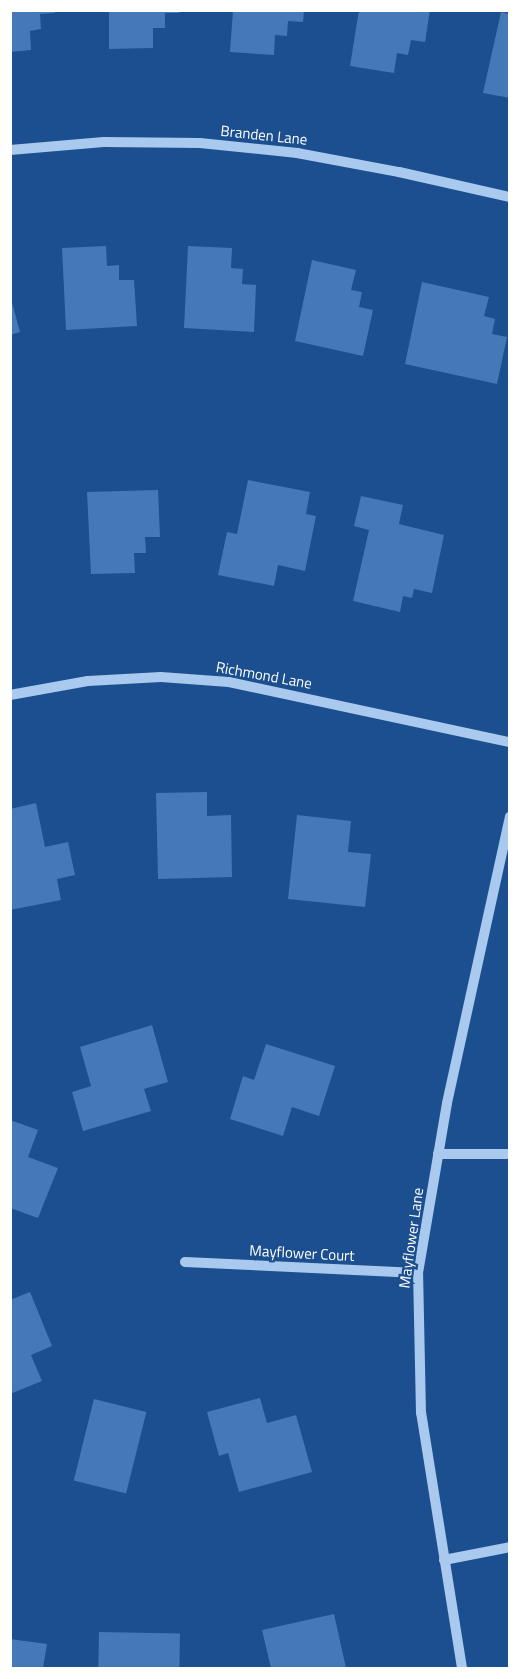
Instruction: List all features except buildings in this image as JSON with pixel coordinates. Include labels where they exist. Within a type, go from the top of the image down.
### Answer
[{"type":"street","name":"Branden Lane","points":[[10,150],[104,142],[200,143],[297,153],[399,172],[510,197]]},
{"type":"street","name":"Richmond Lane","points":[[10,695],[88,681],[161,677],[229,682],[510,742]]},
{"type":"street","name":"Mayflower Lane","points":[[462,1668],[421,1413],[418,1273],[449,1091],[510,817]]},
{"type":"street","points":[[438,1155],[510,1154]]},
{"type":"street","name":"Mayflower Court","points":[[185,1262],[418,1273]]},
{"type":"street","points":[[444,1560],[510,1547]]}]
